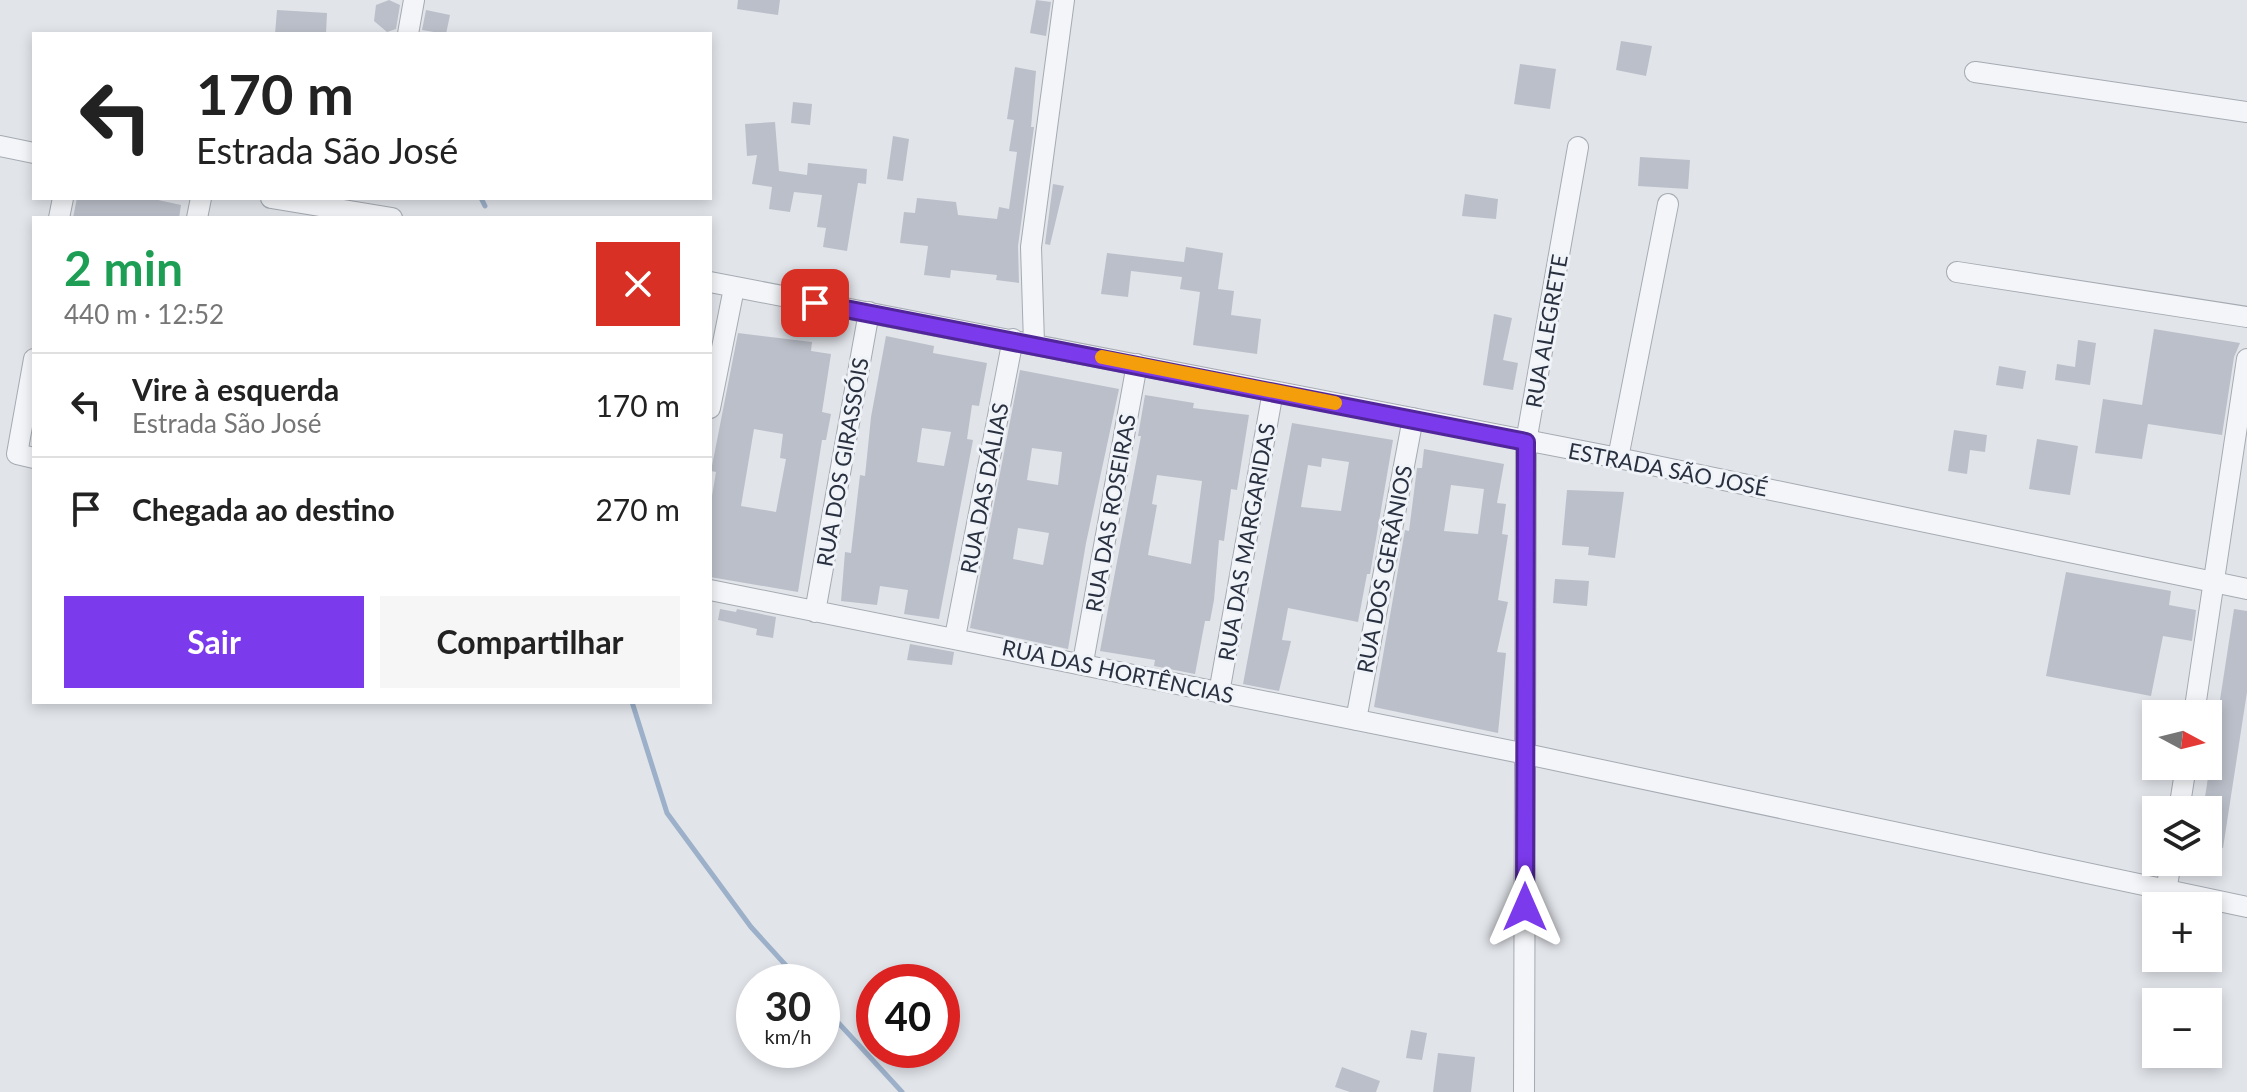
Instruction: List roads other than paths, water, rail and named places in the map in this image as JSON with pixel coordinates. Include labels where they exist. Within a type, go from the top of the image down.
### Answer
[{"type":"street","points":[[408,32],[414,0]]},
{"type":"street","name":"RUA DAS DÁLIAS","points":[[955,637],[1024,341],[1031,247],[1064,0]]},
{"type":"street","points":[[1975,72],[2247,112]]},
{"type":"street","points":[[0,146],[32,153]]},
{"type":"street","name":"RUA ALEGRETE","points":[[1524,1092],[1526,442],[1578,147]]},
{"type":"street","points":[[296,200],[372,206]]},
{"type":"street","points":[[1618,458],[1668,204]]},
{"type":"street","points":[[1957,272],[2247,317]]},
{"type":"street","name":"ESTRADA SÃO JOSÉ","points":[[712,282],[1618,458],[2247,589]]},
{"type":"street","points":[[712,398],[734,288]]},
{"type":"street","name":"RUA DOS GIRASSÓIS","points":[[815,612],[869,312]]},
{"type":"street","points":[[2196,700],[2247,359]]},
{"type":"street","name":"RUA DAS ROSEIRAS","points":[[1083,662],[1137,364]]},
{"type":"street","points":[[26,456],[32,383]]},
{"type":"street","name":"RUA DAS MARGARIDAS","points":[[1219,693],[1273,391]]},
{"type":"street","name":"RUA DOS GERÂNIOS","points":[[1356,720],[1413,418]]},
{"type":"street","name":"RUA DAS HORTÊNCIAS","points":[[712,590],[1083,662],[2247,907]]},
{"type":"street","points":[[2166,891],[2169,876]]},
{"type":"waterway","points":[[482,200],[485,206]]},
{"type":"waterway","points":[[633,704],[667,813],[751,927],[785,964]]},
{"type":"waterway","points":[[840,1025],[902,1092]]}]
